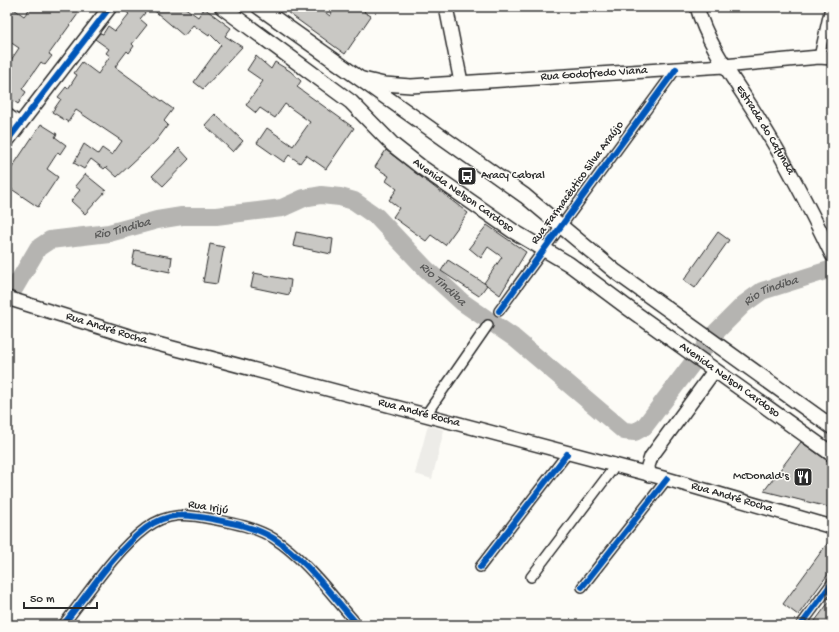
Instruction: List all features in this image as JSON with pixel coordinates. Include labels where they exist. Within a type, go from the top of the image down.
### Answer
[{"type":"main road","points":[[7,142],[110,7]]},
{"type":"main road","name":"Avenida Nelson Cardoso","points":[[222,7],[351,102],[393,145],[420,167],[500,222],[569,264],[714,371],[832,454]]},
{"type":"main road","name":"Avenida Nelson Cardoso","points":[[259,7],[519,192],[616,272],[832,427]]},
{"type":"main road","points":[[446,7],[461,82]]},
{"type":"main road","name":"Estrada do Cafundá","points":[[697,7],[708,35],[724,66],[748,101],[789,167],[832,255]]},
{"type":"main road","name":"Rua Godofredo Viana","points":[[357,78],[398,86],[724,66],[826,58]]},
{"type":"main road","name":"Rua André Rocha","points":[[7,298],[135,338],[649,475],[832,527]]},
{"type":"main road","points":[[649,475],[648,466],[651,457],[714,371]]},
{"type":"street","points":[[826,58],[830,7]]},
{"type":"street","name":"Rua Farmacêutico Silva Araújo","points":[[498,311],[676,69]]},
{"type":"street","points":[[7,114],[21,124]]},
{"type":"street","points":[[425,416],[488,325]]},
{"type":"street","points":[[480,567],[567,454]]},
{"type":"street","points":[[531,577],[615,466]]},
{"type":"street","points":[[582,587],[667,480]]},
{"type":"street","name":"Rua Irijú","points":[[63,625],[130,543],[146,528],[164,518],[188,514],[249,527],[272,538],[303,562],[358,625]]},
{"type":"street","points":[[801,625],[832,583]]},
{"type":"shaded area","points":[[428,425],[444,430],[432,479],[415,474]]},
{"type":"building","points":[[7,7],[11,7],[24,16],[31,7],[83,7],[49,54],[52,56],[45,65],[41,62],[22,89],[26,92],[18,104],[7,96],[7,84],[13,76],[7,71],[7,66],[19,48],[7,40]]},
{"type":"building","points":[[120,7],[150,7],[140,19],[147,25],[132,44],[134,46],[129,53],[127,51],[115,67],[173,109],[164,121],[168,125],[156,141],[117,177],[106,167],[104,169],[91,159],[84,169],[74,163],[84,144],[98,154],[102,148],[112,155],[122,141],[76,110],[68,122],[52,112],[61,99],[58,97],[66,87],[68,89],[77,75],[74,73],[82,62],[98,74],[110,56],[106,53],[109,49],[95,39],[100,33],[103,34],[108,26],[115,31],[129,14]]},
{"type":"building","points":[[150,7],[184,7],[198,17],[204,8],[231,28],[225,36],[242,47],[203,89],[194,82],[221,45],[210,34],[209,36],[193,25],[184,36]]},
{"type":"building","points":[[280,7],[318,7],[330,16],[335,7],[368,7],[364,12],[371,16],[345,54]]},
{"type":"building","points":[[256,56],[271,69],[275,62],[290,71],[301,81],[297,87],[354,128],[326,169],[306,155],[300,163],[289,155],[284,162],[257,143],[267,128],[293,146],[310,122],[285,104],[275,118],[260,108],[256,113],[246,105],[263,81],[247,70]]},
{"type":"building","points":[[215,114],[243,141],[233,152],[205,125]]},
{"type":"building","points":[[41,124],[57,134],[55,137],[66,145],[60,154],[58,152],[47,169],[58,177],[38,207],[7,186],[7,175]]},
{"type":"building","points":[[179,148],[189,159],[163,186],[152,176]]},
{"type":"building","points":[[386,150],[468,213],[445,245],[431,235],[426,241],[393,217],[399,208],[389,200],[397,189],[386,181],[389,176],[375,167]]},
{"type":"building","points":[[85,174],[106,191],[85,214],[71,201],[80,190],[75,186]]},
{"type":"building","points":[[487,225],[526,252],[500,295],[484,283],[502,257],[488,247],[481,258],[469,248]]},
{"type":"building","points":[[296,232],[333,239],[331,254],[293,246]]},
{"type":"building","points":[[718,232],[729,240],[695,288],[684,280]]},
{"type":"building","points":[[210,244],[224,247],[217,284],[203,282]]},
{"type":"building","points":[[135,250],[172,257],[170,272],[132,264]]},
{"type":"building","points":[[448,260],[487,285],[479,296],[441,271]]},
{"type":"building","points":[[254,273],[291,280],[289,295],[251,287]]},
{"type":"building","name":"McDonald's","points":[[801,442],[832,464],[832,508],[764,491]]},
{"type":"building","points":[[832,537],[832,569],[798,615],[783,604]]},
{"type":"building","points":[[832,598],[832,625],[812,625]]},
{"type":"waterway","name":"Rio Tindiba","points":[[7,301],[38,248],[50,240],[109,233],[157,220],[182,216],[216,216],[282,208],[304,198],[321,195],[340,197],[354,201],[377,217],[426,269],[462,302],[513,337],[624,431],[635,432],[644,427],[717,331],[744,304],[762,291],[832,269]]},
{"type":"cycle path","points":[[7,141],[110,7]]},
{"type":"cycle path","points":[[499,311],[676,69]]},
{"type":"cycle path","points":[[480,567],[567,454]]},
{"type":"cycle path","points":[[582,587],[667,479]]},
{"type":"cycle path","points":[[63,625],[112,561],[134,538],[146,528],[162,519],[186,515],[203,517],[244,526],[273,538],[308,567],[358,625]]},
{"type":"cycle path","points":[[801,625],[832,583]]},
{"type":"place","name":"Aracy Cabral","points":[[467,176]]},
{"type":"place","name":"McDonald's","points":[[803,477]]}]
